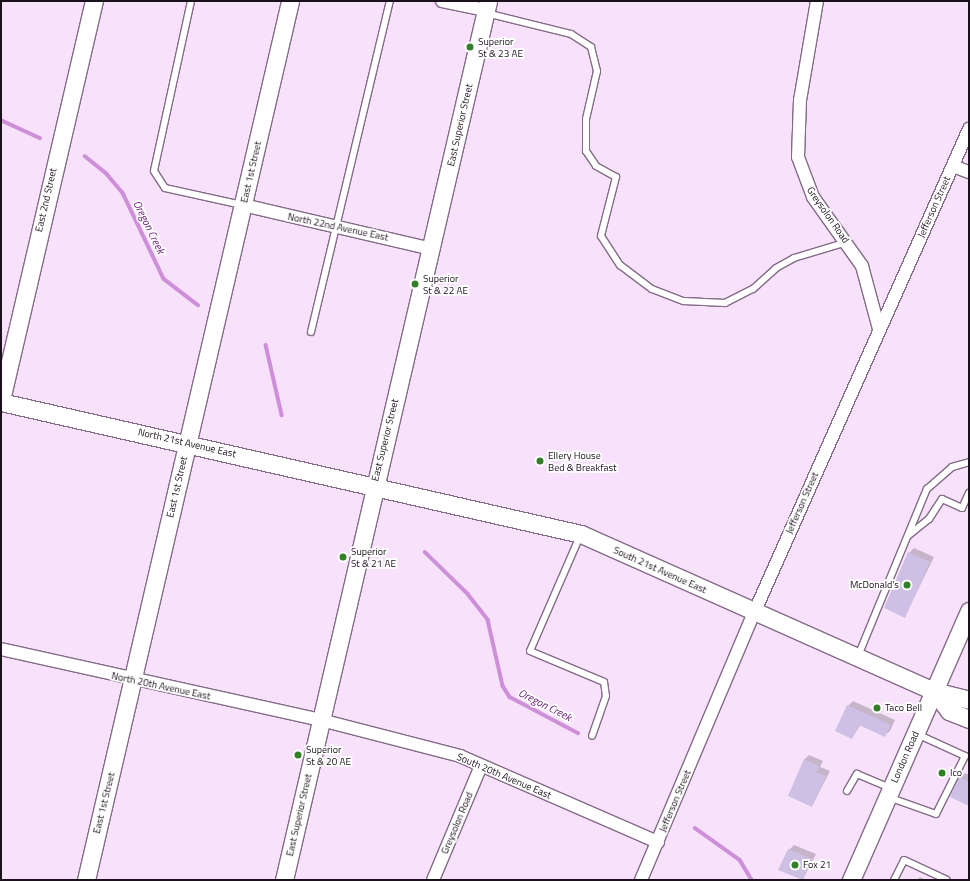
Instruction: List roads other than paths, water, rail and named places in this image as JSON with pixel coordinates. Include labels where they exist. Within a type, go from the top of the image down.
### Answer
[{"type":"street","name":"East 2nd Street","points":[[1,401],[94,1]]},
{"type":"street","name":"East 1st Street","points":[[86,880],[134,681],[187,443],[290,1]]},
{"type":"street","points":[[442,1],[486,8]]},
{"type":"street","name":"Greysolon Road","points":[[817,1],[807,42],[797,147],[806,184],[847,242],[868,282],[879,329]]},
{"type":"street","name":"East Superior Street","points":[[284,880],[373,488],[432,249],[486,8]]},
{"type":"street","name":"Jefferson Street","points":[[641,880],[754,613],[969,129]]},
{"type":"street","points":[[953,166],[969,172]]},
{"type":"street","name":"North 22nd Avenue East","points":[[243,205],[335,228],[432,249]]},
{"type":"street","name":"North 21st Avenue East","points":[[1,401],[187,443],[373,488]]},
{"type":"street","name":"South 21st Avenue East","points":[[373,488],[581,534],[754,613],[857,656],[934,691],[969,700]]},
{"type":"street","name":"London Road","points":[[851,880],[969,611]]},
{"type":"street","name":"North 20th Avenue East","points":[[1,649],[134,681],[321,720]]},
{"type":"street","name":"South 21st Avenue East","points":[[934,691],[949,711],[969,719]]},
{"type":"street","name":"South 20th Avenue East","points":[[321,720],[460,756],[658,842]]},
{"type":"street","name":"Greysolon Road","points":[[433,880],[481,766]]},
{"type":"lane","points":[[191,1],[154,171],[165,188],[243,205]]},
{"type":"lane","points":[[311,332],[390,1]]},
{"type":"lane","points":[[486,8],[571,34],[591,47],[597,71],[586,119],[586,151],[596,166],[616,177],[601,236],[620,265],[652,290],[684,301],[725,303],[753,289],[776,268],[794,258],[847,242]]},
{"type":"lane","points":[[857,656],[871,626],[927,489],[952,466],[969,462]]},
{"type":"lane","points":[[907,536],[929,520],[942,499],[962,508],[969,493]]},
{"type":"lane","points":[[581,534],[530,651],[604,682],[606,696],[592,736]]},
{"type":"lane","points":[[847,791],[857,774],[890,793],[936,814],[965,756],[915,734]]},
{"type":"lane","points":[[894,880],[904,860],[947,880]]},
{"type":"waterway","name":"Oregon Creek","points":[[1,120],[40,138]]},
{"type":"waterway","name":"Oregon Creek","points":[[85,156],[107,174],[123,193],[164,279],[198,305]]},
{"type":"waterway","name":"Oregon Creek","points":[[266,345],[282,415]]},
{"type":"waterway","name":"Oregon Creek","points":[[425,552],[468,594],[488,620],[503,686],[510,697],[578,733]]},
{"type":"waterway","name":"Oregon Creek","points":[[695,828],[740,860],[752,880]]},
{"type":"place","name":"Superior St & 23 AE","points":[[470,47]]},
{"type":"place","name":"Superior St & 22 AE","points":[[415,284]]},
{"type":"place","name":"Ellery House Bed & Breakfast","points":[[540,461]]},
{"type":"place","name":"Superior St & 21 AE","points":[[343,557]]},
{"type":"place","name":"McDonald's","points":[[907,585]]},
{"type":"place","name":"Taco Bell","points":[[877,708]]},
{"type":"place","name":"Superior St & 20 AE","points":[[298,755]]},
{"type":"place","name":"Ico","points":[[942,773]]},
{"type":"place","name":"Fox 21","points":[[795,865]]}]
